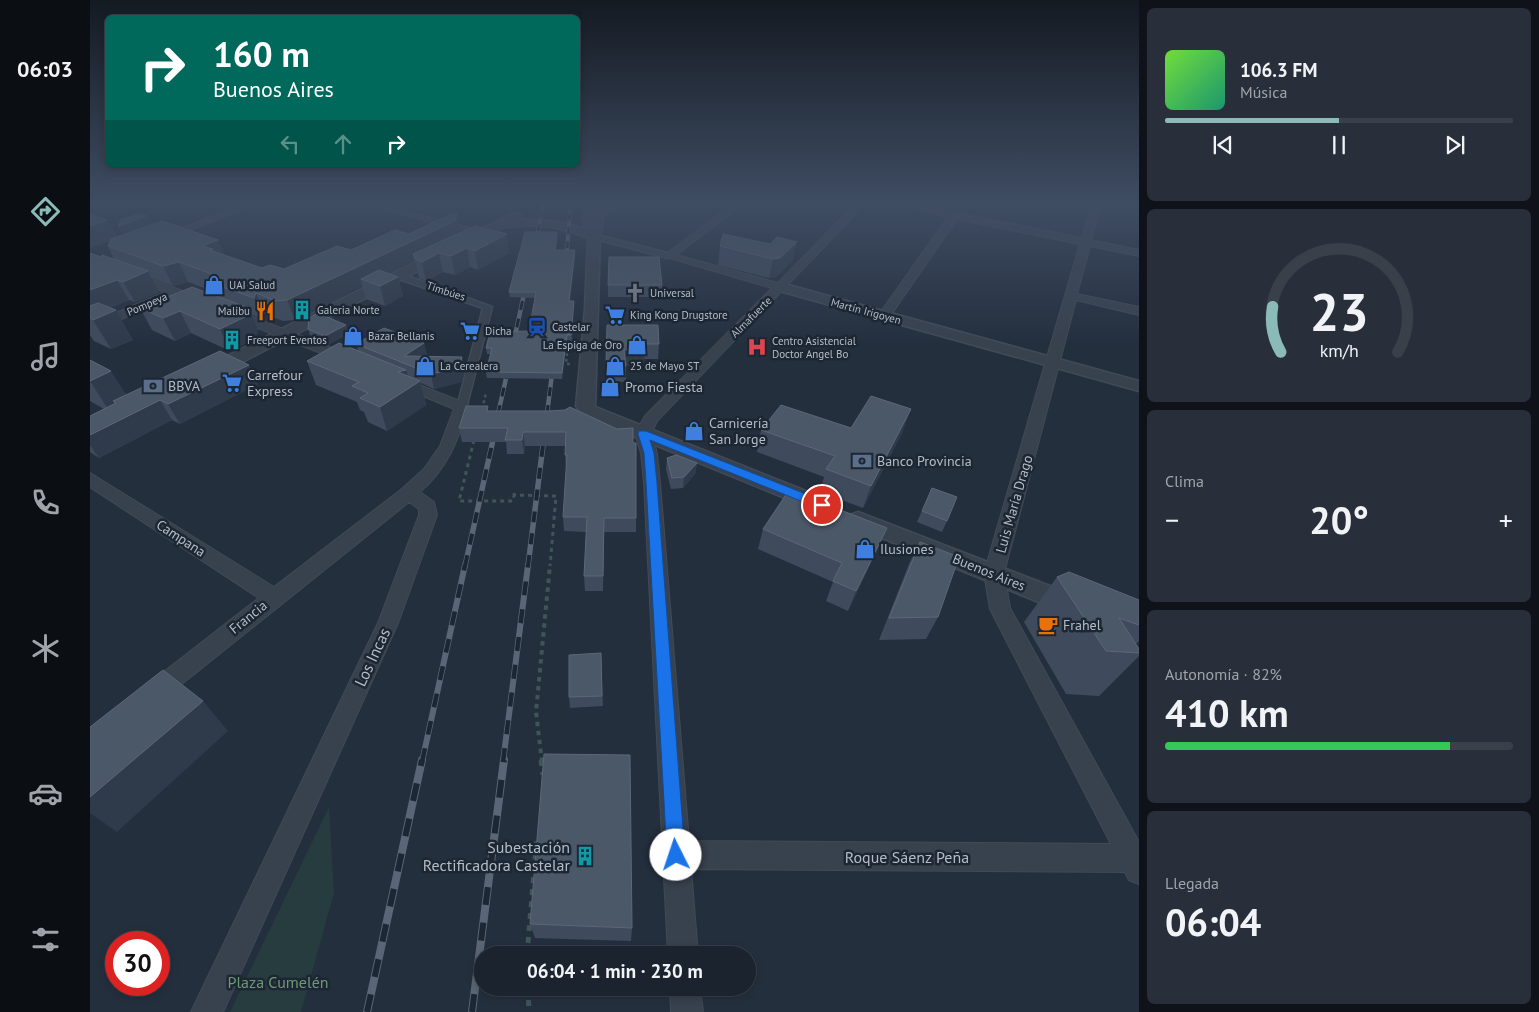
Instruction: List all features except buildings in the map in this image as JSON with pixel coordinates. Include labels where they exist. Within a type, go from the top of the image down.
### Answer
[{"type":"street","points":[[197,378],[451,249]]},
{"type":"street","name":"Buenos Aires","points":[[594,249],[592,309],[585,406],[588,411],[1094,614]]},
{"type":"street","name":"Martín Irigoyen","points":[[643,249],[1139,386]]},
{"type":"street","points":[[668,256],[677,249]]},
{"type":"street","name":"Almafuerte","points":[[643,434],[650,419],[817,249]]},
{"type":"street","points":[[884,316],[931,249]]},
{"type":"street","name":"Luis María Drago","points":[[1084,249],[994,573],[1000,609],[1137,862]]},
{"type":"street","points":[[1119,249],[1139,253]]},
{"type":"street","points":[[92,262],[113,255]]},
{"type":"street","points":[[92,262],[286,334],[361,365]]},
{"type":"street","name":"Timbúes","points":[[399,276],[488,306],[489,311],[462,407]]},
{"type":"street","name":"Pompeya","points":[[90,328],[176,292]]},
{"type":"street","points":[[1072,296],[1139,311]]},
{"type":"street","points":[[386,375],[462,407],[441,460],[429,476],[408,493]]},
{"type":"street","points":[[643,434],[649,453],[652,483],[682,946]]},
{"type":"street","name":"Campana","points":[[90,479],[272,598]]},
{"type":"street","name":"Francia","points":[[143,701],[408,493]]},
{"type":"street","name":"Los Incas","points":[[207,1012],[388,622],[428,515],[428,506],[408,493]]},
{"type":"street","name":"Roque Sáenz Peña","points":[[676,855],[1137,862]]},
{"type":"street","points":[[686,996],[687,1012]]},
{"type":"path","points":[[565,338],[572,334]]},
{"type":"path","points":[[566,364],[568,342],[571,342],[571,336],[568,336]]},
{"type":"path","points":[[481,411],[486,393]]},
{"type":"path","points":[[475,438],[459,501],[513,500],[514,494],[556,496],[536,712],[542,785]]},
{"type":"path","points":[[527,946],[537,834]]},
{"type":"path","points":[[528,996],[529,1012]]},
{"type":"green space","name":"Plaza Cumelén","points":[[329,807],[334,893],[301,1012],[230,1012]]},
{"type":"railway","points":[[566,262],[567,249]]},
{"type":"railway","points":[[524,295],[526,284]]},
{"type":"railway","points":[[513,345],[524,294]]},
{"type":"railway","points":[[498,414],[509,365]]},
{"type":"railway","points":[[547,414],[553,366]]},
{"type":"railway","points":[[465,566],[499,413]]},
{"type":"railway","points":[[528,566],[547,413]]},
{"type":"railway","points":[[422,762],[465,565]]},
{"type":"railway","points":[[503,762],[528,565]]},
{"type":"railway","points":[[367,1012],[422,760]]},
{"type":"railway","points":[[472,1012],[504,760]]},
{"type":"place","name":"UAI Salud","points":[[214,285]]},
{"type":"place","name":"Universal","points":[[635,293]]},
{"type":"place","name":"Galeria Norte","points":[[302,310]]},
{"type":"place","name":"Malibu","points":[[265,311]]},
{"type":"place","name":"King Kong Drugstore","points":[[615,315]]},
{"type":"place","name":"Castelar","points":[[537,327]]},
{"type":"place","name":"Dicha","points":[[470,331]]},
{"type":"place","name":"Bazar Bellanis","points":[[353,336]]},
{"type":"place","name":"Freeport Eventos","points":[[232,340]]},
{"type":"place","name":"La Espiga de Oro","points":[[637,345]]},
{"type":"place","name":"Centro Asistencial Doctor Angel Bo","points":[[757,347]]},
{"type":"place","name":"La Cerealera","points":[[425,366]]},
{"type":"place","name":"25 de Mayo ST","points":[[615,366]]},
{"type":"place","name":"Carrefour Express","points":[[232,383]]},
{"type":"place","name":"BBVA","points":[[153,386]]},
{"type":"place","name":"Promo Fiesta","points":[[610,387]]},
{"type":"place","name":"Carnicería San Jorge","points":[[694,431]]},
{"type":"place","name":"Banco Provincia","points":[[862,461]]},
{"type":"place","name":"Ilusiones","points":[[865,549]]},
{"type":"place","name":"Frahel","points":[[1048,625]]},
{"type":"place","name":"Subestación Rectificadora Castelar","points":[[585,856]]},
{"type":"route","points":[[676,855],[652,483],[649,453],[643,434],[822,505]]}]
